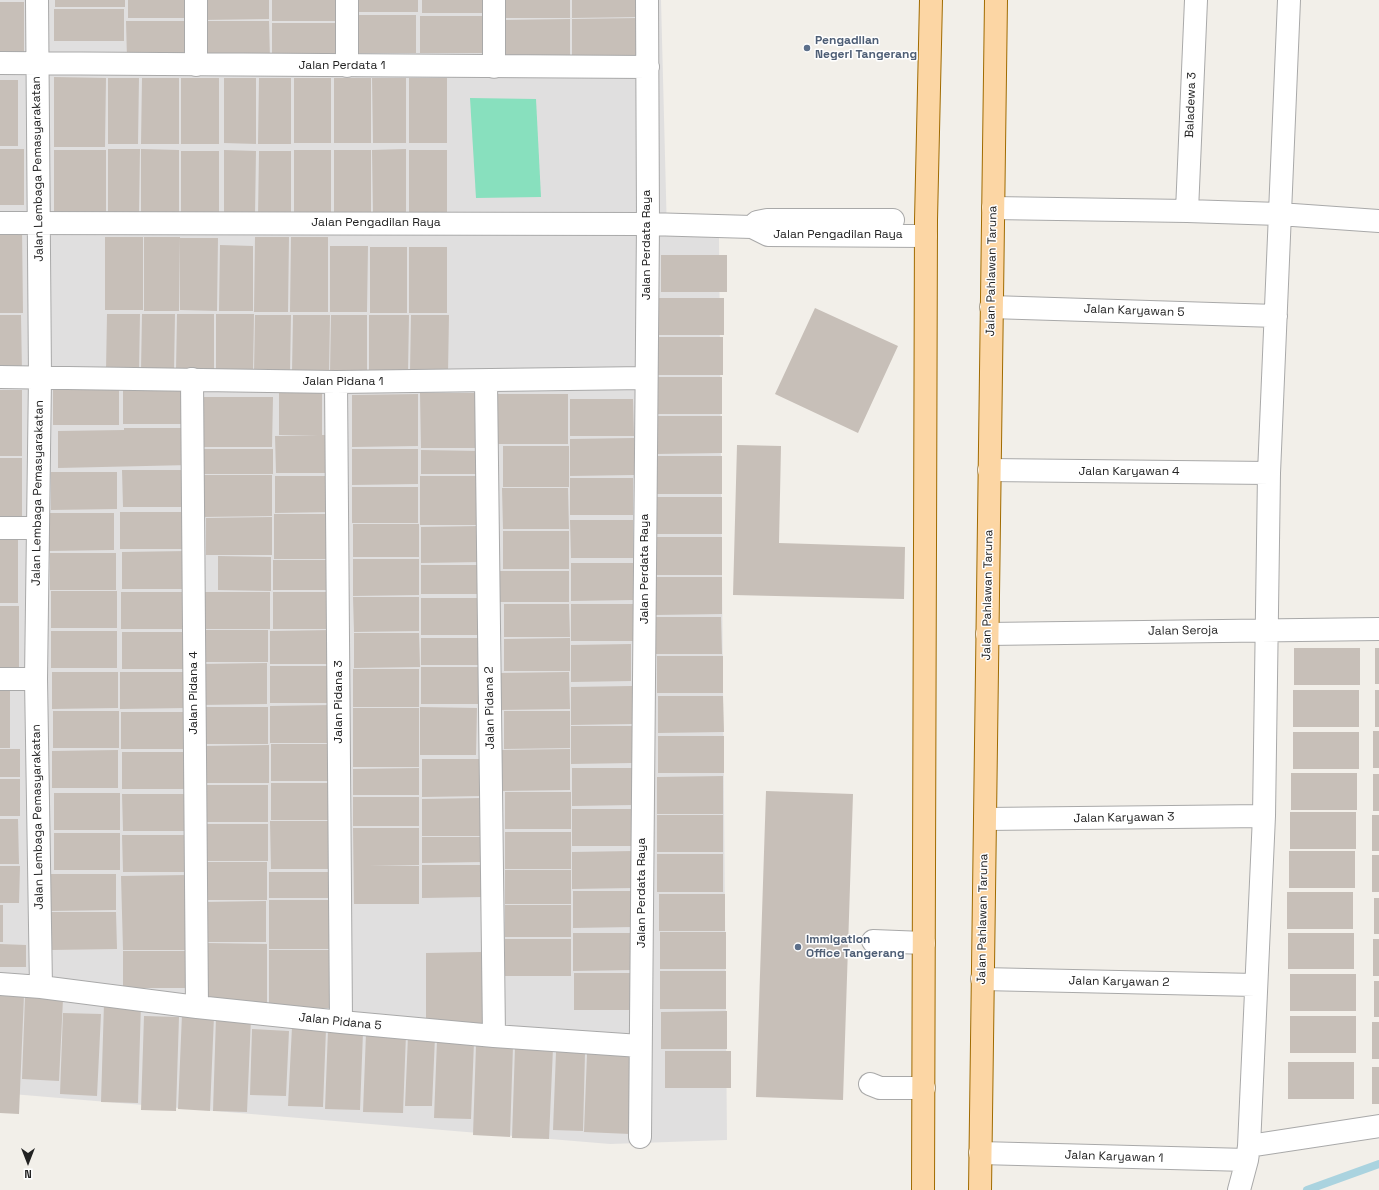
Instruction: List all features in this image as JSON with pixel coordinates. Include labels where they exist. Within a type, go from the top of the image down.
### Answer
[{"type":"main road","points":[[923,1190],[926,228],[932,0]]},
{"type":"main road","name":"Jalan Pahlawan Taruna","points":[[980,1190],[996,0]]},
{"type":"street","name":"Jalan Lembaga Pemasyarakatan","points":[[37,0],[36,63],[40,223],[40,377],[36,679],[41,986]]},
{"type":"street","points":[[196,0],[196,65]]},
{"type":"street","points":[[347,0],[347,66]]},
{"type":"street","points":[[494,0],[494,67]]},
{"type":"street","name":"Jalan Perdata Raya","points":[[640,1137],[648,224],[647,0]]},
{"type":"street","name":"Baladewa 3","points":[[1187,211],[1196,0]]},
{"type":"street","points":[[1239,1190],[1248,1153],[1264,816],[1269,473],[1289,0]]},
{"type":"street","name":"Jalan Perdata 1","points":[[0,63],[648,67]]},
{"type":"street","points":[[993,208],[1280,214],[1379,221]]},
{"type":"street","name":"Jalan Pengadilan Raya","points":[[0,223],[648,224],[752,227],[768,235],[926,228]]},
{"type":"street","name":"Jalan Karyawan 5","points":[[992,307],[1276,316]]},
{"type":"street","name":"Jalan Pidana 1","points":[[0,377],[336,382],[646,378]]},
{"type":"street","name":"Jalan Pidana 4","points":[[192,379],[197,1007]]},
{"type":"street","name":"Jalan Pidana 2","points":[[486,380],[494,1036]]},
{"type":"street","name":"Jalan Pidana 3","points":[[336,382],[341,1022]]},
{"type":"street","name":"Jalan Karyawan 4","points":[[989,470],[1269,473]]},
{"type":"street","points":[[0,528],[37,528]]},
{"type":"street","name":"Jalan Seroja","points":[[987,634],[1379,629]]},
{"type":"street","points":[[0,679],[36,679]]},
{"type":"street","name":"Jalan Karyawan 3","points":[[984,819],[1264,816]]},
{"type":"street","points":[[873,941],[924,943]]},
{"type":"street","name":"Jalan Karyawan 2","points":[[982,979],[1255,985]]},
{"type":"street","name":"Jalan Pidana 5","points":[[0,984],[41,986],[197,1007],[341,1022],[494,1036],[640,1046]]},
{"type":"street","points":[[870,1084],[880,1088],[924,1088]]},
{"type":"street","name":"Jalan Karyawan 1","points":[[980,1153],[1248,1153],[1379,1126]]},
{"type":"shaded area","points":[[0,0],[661,0],[667,234],[719,238],[727,1140],[610,1144],[0,1093]]},
{"type":"green space","points":[[470,98],[536,99],[541,197],[476,198]]},
{"type":"building","points":[[55,0],[125,0],[125,7],[55,7]]},
{"type":"building","points":[[128,0],[188,0],[188,18],[128,18]]},
{"type":"building","points":[[203,0],[269,0],[269,19],[203,20]]},
{"type":"building","points":[[272,0],[338,0],[338,21],[272,21]]},
{"type":"building","points":[[352,0],[418,0],[418,12],[352,12]]},
{"type":"building","points":[[422,0],[487,0],[487,13],[422,13]]},
{"type":"building","points":[[504,0],[570,0],[570,18],[504,18]]},
{"type":"building","points":[[572,0],[638,0],[638,17],[572,18]]},
{"type":"building","points":[[0,2],[24,2],[24,60],[0,60]]},
{"type":"building","points":[[54,9],[124,9],[124,41],[54,41]]},
{"type":"building","points":[[350,15],[416,15],[416,53],[350,53]]},
{"type":"building","points":[[420,16],[486,16],[486,53],[420,53]]},
{"type":"building","points":[[638,18],[638,56],[572,56],[572,19]]},
{"type":"building","points":[[570,19],[570,57],[504,57],[504,20]]},
{"type":"building","points":[[126,21],[187,21],[187,58],[127,59]]},
{"type":"building","points":[[203,21],[269,21],[270,59],[204,59]]},
{"type":"building","points":[[272,23],[338,23],[338,60],[272,60]]},
{"type":"building","points":[[54,77],[106,78],[105,147],[54,147]]},
{"type":"building","points":[[108,78],[139,78],[138,144],[108,144]]},
{"type":"building","points":[[142,78],[179,78],[179,144],[141,144]]},
{"type":"building","points":[[181,78],[219,78],[219,144],[181,144]]},
{"type":"building","points":[[224,78],[256,78],[256,144],[224,143]]},
{"type":"building","points":[[259,78],[291,78],[291,144],[258,144]]},
{"type":"building","points":[[294,78],[331,78],[331,143],[294,143]]},
{"type":"building","points":[[334,78],[371,78],[371,143],[334,143]]},
{"type":"building","points":[[372,78],[406,78],[406,143],[373,143]]},
{"type":"building","points":[[409,78],[447,78],[447,143],[409,143]]},
{"type":"building","points":[[0,80],[18,80],[18,146],[0,146]]},
{"type":"building","points":[[0,149],[24,149],[24,205],[0,205]]},
{"type":"building","points":[[108,149],[140,149],[139,214],[108,214]]},
{"type":"building","points":[[141,149],[179,150],[179,215],[141,215]]},
{"type":"building","points":[[406,149],[406,215],[373,215],[372,150]]},
{"type":"building","points":[[54,150],[106,150],[106,215],[54,215]]},
{"type":"building","points":[[224,150],[256,151],[255,216],[224,216]]},
{"type":"building","points":[[294,150],[331,150],[331,216],[294,216]]},
{"type":"building","points":[[334,150],[371,150],[371,216],[334,215]]},
{"type":"building","points":[[409,150],[447,150],[447,216],[409,216]]},
{"type":"building","points":[[181,151],[219,151],[219,216],[181,216]]},
{"type":"building","points":[[259,151],[291,151],[291,216],[258,216]]},
{"type":"building","points":[[0,228],[22,228],[23,313],[0,313]]},
{"type":"building","points":[[105,237],[143,237],[143,310],[105,310]]},
{"type":"building","points":[[144,237],[180,237],[179,311],[144,311]]},
{"type":"building","points":[[255,237],[289,237],[288,312],[254,312]]},
{"type":"building","points":[[291,237],[328,237],[328,312],[290,312]]},
{"type":"building","points":[[180,238],[218,238],[217,311],[180,310]]},
{"type":"building","points":[[220,245],[253,246],[253,311],[219,311]]},
{"type":"building","points":[[330,246],[368,246],[367,312],[330,312]]},
{"type":"building","points":[[370,247],[407,247],[407,313],[370,313]]},
{"type":"building","points":[[409,247],[447,247],[447,313],[409,313]]},
{"type":"building","points":[[661,255],[727,255],[727,292],[661,292]]},
{"type":"building","points":[[658,298],[724,298],[724,335],[658,335]]},
{"type":"building","points":[[815,308],[898,346],[858,433],[775,394]]},
{"type":"building","points":[[107,314],[140,314],[139,372],[106,371]]},
{"type":"building","points":[[142,314],[175,314],[174,372],[141,371]]},
{"type":"building","points":[[177,314],[214,314],[214,371],[176,371]]},
{"type":"building","points":[[216,314],[254,314],[253,372],[216,371]]},
{"type":"building","points":[[0,315],[21,315],[22,372],[0,372]]},
{"type":"building","points":[[255,315],[291,315],[290,373],[254,372]]},
{"type":"building","points":[[293,315],[330,315],[329,373],[292,372]]},
{"type":"building","points":[[331,315],[367,315],[367,373],[330,373]]},
{"type":"building","points":[[369,315],[409,315],[408,373],[369,372]]},
{"type":"building","points":[[411,315],[449,315],[448,373],[410,372]]},
{"type":"building","points":[[657,337],[723,337],[723,375],[657,375]]},
{"type":"building","points":[[656,377],[722,377],[722,414],[656,414]]},
{"type":"building","points":[[123,387],[189,387],[189,424],[123,424]]},
{"type":"building","points":[[53,388],[119,388],[119,425],[53,425]]},
{"type":"building","points":[[0,390],[22,390],[22,456],[0,456]]},
{"type":"building","points":[[279,391],[322,391],[322,435],[331,435],[331,473],[276,473],[275,436],[318,436],[279,435]]},
{"type":"building","points":[[420,393],[481,393],[481,448],[421,448]]},
{"type":"building","points":[[418,394],[418,446],[352,447],[352,395]]},
{"type":"building","points":[[498,394],[568,394],[568,444],[498,444]]},
{"type":"building","points":[[200,397],[273,397],[272,447],[200,447]]},
{"type":"building","points":[[570,399],[633,399],[634,436],[570,436]]},
{"type":"building","points":[[656,416],[722,416],[722,453],[656,454]]},
{"type":"building","points":[[124,428],[190,428],[190,465],[58,468],[58,431],[124,430]]},
{"type":"building","points":[[634,438],[634,475],[570,476],[570,439]]},
{"type":"building","points":[[737,445],[781,446],[779,543],[905,547],[904,599],[733,595]]},
{"type":"building","points":[[503,446],[569,446],[569,487],[503,487]]},
{"type":"building","points":[[201,449],[273,449],[273,474],[201,474]]},
{"type":"building","points":[[352,449],[418,449],[418,484],[352,485]]},
{"type":"building","points":[[421,450],[481,451],[481,474],[421,474]]},
{"type":"building","points":[[656,456],[722,456],[722,494],[656,494]]},
{"type":"building","points":[[0,458],[22,458],[22,519],[0,519]]},
{"type":"building","points":[[122,470],[188,470],[188,507],[123,507]]},
{"type":"building","points":[[51,472],[117,472],[117,509],[51,510]]},
{"type":"building","points":[[202,475],[272,475],[272,516],[202,517]]},
{"type":"building","points":[[275,476],[332,476],[332,512],[275,513]]},
{"type":"building","points":[[420,476],[481,476],[481,525],[420,525]]},
{"type":"building","points":[[570,478],[633,478],[633,515],[570,515]]},
{"type":"building","points":[[352,487],[418,487],[418,523],[352,523]]},
{"type":"building","points":[[502,488],[568,488],[569,529],[503,529]]},
{"type":"building","points":[[656,497],[722,497],[722,534],[656,534]]},
{"type":"building","points":[[120,512],[186,512],[186,549],[120,549]]},
{"type":"building","points":[[48,513],[114,513],[114,550],[48,551]]},
{"type":"building","points":[[274,514],[332,514],[332,559],[274,559]]},
{"type":"building","points":[[272,517],[272,555],[206,555],[206,518]]},
{"type":"building","points":[[570,520],[633,520],[633,558],[571,558]]},
{"type":"building","points":[[353,524],[419,524],[419,557],[353,557]]},
{"type":"building","points":[[481,526],[481,562],[421,563],[421,527]]},
{"type":"building","points":[[503,531],[569,531],[569,569],[503,569]]},
{"type":"building","points":[[0,537],[18,537],[18,603],[0,603]]},
{"type":"building","points":[[656,537],[722,537],[722,575],[656,575]]},
{"type":"building","points":[[187,551],[188,589],[122,589],[122,552]]},
{"type":"building","points":[[50,553],[116,553],[116,590],[50,590]]},
{"type":"building","points":[[218,556],[271,557],[271,591],[218,590]]},
{"type":"building","points":[[353,559],[419,559],[419,595],[353,596]]},
{"type":"building","points":[[273,560],[331,560],[331,590],[273,590]]},
{"type":"building","points":[[571,563],[634,563],[634,600],[571,601]]},
{"type":"building","points":[[421,565],[482,565],[482,594],[421,594]]},
{"type":"building","points":[[499,571],[569,571],[569,602],[499,602]]},
{"type":"building","points":[[656,577],[722,577],[722,614],[656,615]]},
{"type":"building","points":[[51,591],[117,591],[117,628],[51,628]]},
{"type":"building","points":[[121,592],[187,592],[187,629],[121,629]]},
{"type":"building","points":[[204,592],[270,592],[270,629],[204,629]]},
{"type":"building","points":[[273,592],[331,592],[331,629],[273,629]]},
{"type":"building","points":[[353,597],[419,597],[419,631],[354,632]]},
{"type":"building","points":[[421,598],[482,598],[482,635],[421,635]]},
{"type":"building","points":[[504,604],[569,604],[570,637],[504,637]]},
{"type":"building","points":[[571,604],[634,604],[634,641],[571,641]]},
{"type":"building","points":[[0,606],[19,606],[19,671],[0,671]]},
{"type":"building","points":[[655,617],[721,617],[722,654],[656,654]]},
{"type":"building","points":[[202,630],[268,630],[268,662],[202,662]]},
{"type":"building","points":[[332,630],[332,664],[270,664],[270,631]]},
{"type":"building","points":[[51,631],[117,631],[117,668],[51,668]]},
{"type":"building","points":[[122,632],[187,632],[188,669],[122,669]]},
{"type":"building","points":[[354,633],[419,633],[420,667],[354,668]]},
{"type":"building","points":[[421,638],[482,638],[482,665],[421,665]]},
{"type":"building","points":[[570,638],[570,671],[504,671],[504,639]]},
{"type":"building","points":[[631,644],[631,681],[571,682],[571,645]]},
{"type":"building","points":[[1294,648],[1360,648],[1360,685],[1294,685]]},
{"type":"building","points":[[1375,648],[1379,648],[1379,684],[1375,684]]},
{"type":"building","points":[[657,656],[723,656],[723,693],[657,693]]},
{"type":"building","points":[[267,663],[267,704],[201,705],[201,664]]},
{"type":"building","points":[[270,666],[332,666],[332,703],[270,703]]},
{"type":"building","points":[[421,667],[482,667],[482,704],[421,704]]},
{"type":"building","points":[[353,669],[419,669],[419,707],[353,707]]},
{"type":"building","points":[[52,672],[118,672],[118,708],[52,709]]},
{"type":"building","points":[[120,672],[186,672],[186,708],[120,709]]},
{"type":"building","points":[[569,672],[570,709],[498,710],[498,673]]},
{"type":"building","points":[[632,686],[632,724],[571,725],[571,687]]},
{"type":"building","points":[[0,688],[10,688],[10,748],[0,748]]},
{"type":"building","points":[[1293,690],[1359,690],[1359,727],[1293,727]]},
{"type":"building","points":[[1375,690],[1379,690],[1379,727],[1375,727]]},
{"type":"building","points":[[658,696],[723,696],[724,732],[658,733]]},
{"type":"building","points":[[332,705],[333,743],[270,743],[270,706]]},
{"type":"building","points":[[202,707],[268,707],[268,744],[202,744]]},
{"type":"building","points":[[420,707],[477,708],[476,755],[420,755]]},
{"type":"building","points":[[353,708],[419,708],[419,767],[353,767]]},
{"type":"building","points":[[53,711],[119,711],[119,748],[53,748]]},
{"type":"building","points":[[504,711],[570,711],[570,748],[504,749]]},
{"type":"building","points":[[121,712],[187,712],[187,749],[121,749]]},
{"type":"building","points":[[571,726],[632,726],[632,763],[571,764]]},
{"type":"building","points":[[1373,731],[1379,731],[1379,768],[1373,768]]},
{"type":"building","points":[[1293,732],[1359,732],[1359,769],[1293,769]]},
{"type":"building","points":[[658,736],[724,736],[724,773],[658,773]]},
{"type":"building","points":[[271,744],[333,744],[333,781],[271,781]]},
{"type":"building","points":[[269,745],[269,783],[203,783],[203,746]]},
{"type":"building","points":[[0,749],[20,749],[20,777],[0,777]]},
{"type":"building","points":[[570,749],[570,790],[501,791],[501,750]]},
{"type":"building","points":[[118,750],[118,788],[52,788],[52,751]]},
{"type":"building","points":[[122,752],[187,752],[188,789],[122,789]]},
{"type":"building","points":[[422,759],[483,759],[483,796],[422,797]]},
{"type":"building","points":[[419,768],[419,795],[353,795],[353,769]]},
{"type":"building","points":[[572,768],[632,768],[633,805],[572,806]]},
{"type":"building","points":[[1291,773],[1357,773],[1357,810],[1291,810]]},
{"type":"building","points":[[1373,774],[1379,774],[1379,811],[1373,811]]},
{"type":"building","points":[[723,776],[723,814],[657,814],[657,777]]},
{"type":"building","points":[[0,779],[20,779],[20,816],[0,816]]},
{"type":"building","points":[[271,783],[333,783],[333,820],[271,820]]},
{"type":"building","points":[[202,785],[268,785],[268,822],[202,822]]},
{"type":"building","points":[[766,791],[853,794],[843,1100],[756,1097]]},
{"type":"building","points":[[505,792],[571,792],[571,829],[505,829]]},
{"type":"building","points":[[54,793],[120,793],[120,830],[54,830]]},
{"type":"building","points":[[122,794],[188,794],[188,831],[123,831]]},
{"type":"building","points":[[353,797],[419,797],[419,826],[353,826]]},
{"type":"building","points":[[483,798],[483,836],[422,836],[422,799]]},
{"type":"building","points":[[572,809],[633,809],[633,846],[572,846]]},
{"type":"building","points":[[1290,812],[1356,812],[1356,849],[1290,849]]},
{"type":"building","points":[[657,815],[723,815],[723,852],[657,852]]},
{"type":"building","points":[[1372,815],[1379,815],[1379,851],[1372,851]]},
{"type":"building","points":[[0,819],[18,819],[19,864],[0,864]]},
{"type":"building","points":[[270,821],[334,821],[334,869],[271,869]]},
{"type":"building","points":[[202,824],[268,824],[268,861],[202,861]]},
{"type":"building","points":[[353,828],[419,828],[419,865],[369,866],[419,866],[419,904],[354,904]]},
{"type":"building","points":[[505,832],[571,832],[571,869],[505,869]]},
{"type":"building","points":[[54,833],[120,833],[120,870],[54,870]]},
{"type":"building","points":[[122,835],[188,835],[188,872],[123,872]]},
{"type":"building","points":[[422,837],[483,837],[483,862],[422,863]]},
{"type":"building","points":[[633,851],[633,888],[572,889],[572,852]]},
{"type":"building","points":[[1289,851],[1355,851],[1355,888],[1289,888]]},
{"type":"building","points":[[657,854],[723,854],[723,892],[657,892]]},
{"type":"building","points":[[1372,855],[1379,855],[1379,892],[1372,892]]},
{"type":"building","points":[[201,862],[267,862],[267,900],[201,900]]},
{"type":"building","points":[[422,865],[482,865],[483,897],[422,898]]},
{"type":"building","points":[[0,866],[20,866],[19,903],[0,903]]},
{"type":"building","points":[[505,870],[571,870],[571,904],[505,904]]},
{"type":"building","points":[[269,872],[335,872],[335,898],[269,898]]},
{"type":"building","points":[[50,874],[116,874],[116,910],[50,911]]},
{"type":"building","points":[[187,875],[188,950],[123,950],[121,876]]},
{"type":"building","points":[[573,891],[633,891],[633,927],[573,928]]},
{"type":"building","points":[[1287,892],[1353,892],[1353,929],[1287,929]]},
{"type":"building","points":[[659,894],[725,894],[725,931],[659,931]]},
{"type":"building","points":[[1374,898],[1379,898],[1379,934],[1374,934]]},
{"type":"building","points":[[269,900],[335,900],[335,949],[269,949]]},
{"type":"building","points":[[266,901],[266,942],[203,942],[203,902]]},
{"type":"building","points":[[0,905],[3,905],[3,942],[0,942]]},
{"type":"building","points":[[505,905],[571,905],[571,937],[505,937]]},
{"type":"building","points":[[51,912],[116,912],[117,949],[51,950]]},
{"type":"building","points":[[660,932],[726,932],[726,969],[660,969]]},
{"type":"building","points":[[573,933],[634,933],[634,970],[573,971]]},
{"type":"building","points":[[1288,933],[1354,933],[1354,969],[1288,969]]},
{"type":"building","points":[[505,939],[571,939],[571,976],[505,976]]},
{"type":"building","points":[[1373,939],[1379,939],[1379,976],[1373,976]]},
{"type":"building","points":[[206,943],[267,944],[267,1004],[206,1003]]},
{"type":"building","points":[[0,944],[26,945],[26,967],[0,967]]},
{"type":"building","points":[[269,950],[335,950],[335,1008],[269,1008]]},
{"type":"building","points":[[123,951],[189,951],[189,988],[123,988]]},
{"type":"building","points":[[482,952],[482,1023],[426,1023],[426,953]]},
{"type":"building","points":[[660,971],[726,971],[726,1009],[660,1009]]},
{"type":"building","points":[[574,973],[635,973],[635,1010],[574,1010]]},
{"type":"building","points":[[1290,974],[1356,974],[1356,1011],[1290,1011]]},
{"type":"building","points":[[1374,981],[1379,981],[1379,1017],[1374,1017]]},
{"type":"building","points":[[0,994],[24,995],[19,1114],[0,1113]]},
{"type":"building","points":[[25,997],[63,999],[59,1081],[22,1079]]},
{"type":"building","points":[[104,1003],[141,1004],[138,1103],[101,1102]]},
{"type":"building","points":[[727,1011],[727,1049],[661,1049],[661,1012]]},
{"type":"building","points":[[63,1013],[101,1014],[97,1096],[60,1094]]},
{"type":"building","points":[[182,1014],[214,1016],[210,1111],[178,1109]]},
{"type":"building","points":[[144,1016],[179,1017],[176,1111],[141,1110]]},
{"type":"building","points":[[1290,1016],[1356,1016],[1356,1053],[1290,1053]]},
{"type":"building","points":[[216,1017],[251,1018],[247,1112],[213,1111]]},
{"type":"building","points":[[1372,1022],[1379,1022],[1379,1059],[1372,1059]]},
{"type":"building","points":[[292,1027],[326,1029],[323,1107],[288,1106]]},
{"type":"building","points":[[252,1029],[289,1031],[286,1096],[250,1095]]},
{"type":"building","points":[[328,1030],[363,1032],[360,1110],[325,1109]]},
{"type":"building","points":[[366,1033],[406,1034],[403,1113],[363,1112]]},
{"type":"building","points":[[408,1036],[435,1037],[432,1106],[405,1106]]},
{"type":"building","points":[[437,1040],[474,1041],[471,1119],[434,1118]]},
{"type":"building","points":[[476,1045],[513,1046],[510,1137],[473,1135]]},
{"type":"building","points":[[515,1047],[553,1048],[549,1139],[512,1138]]},
{"type":"building","points":[[665,1051],[731,1051],[731,1088],[665,1088]]},
{"type":"building","points":[[556,1052],[585,1053],[583,1131],[553,1130]]},
{"type":"building","points":[[587,1054],[632,1055],[630,1134],[584,1132]]},
{"type":"building","points":[[1288,1062],[1354,1062],[1354,1099],[1288,1099]]},
{"type":"building","points":[[1372,1067],[1379,1067],[1379,1104],[1372,1104]]},
{"type":"waterway","points":[[1307,1190],[1379,1164]]},
{"type":"place","name":"Pengadilan Negeri Tangerang","points":[[807,48]]},
{"type":"place","name":"Immigation Office Tangerang","points":[[798,947]]}]
